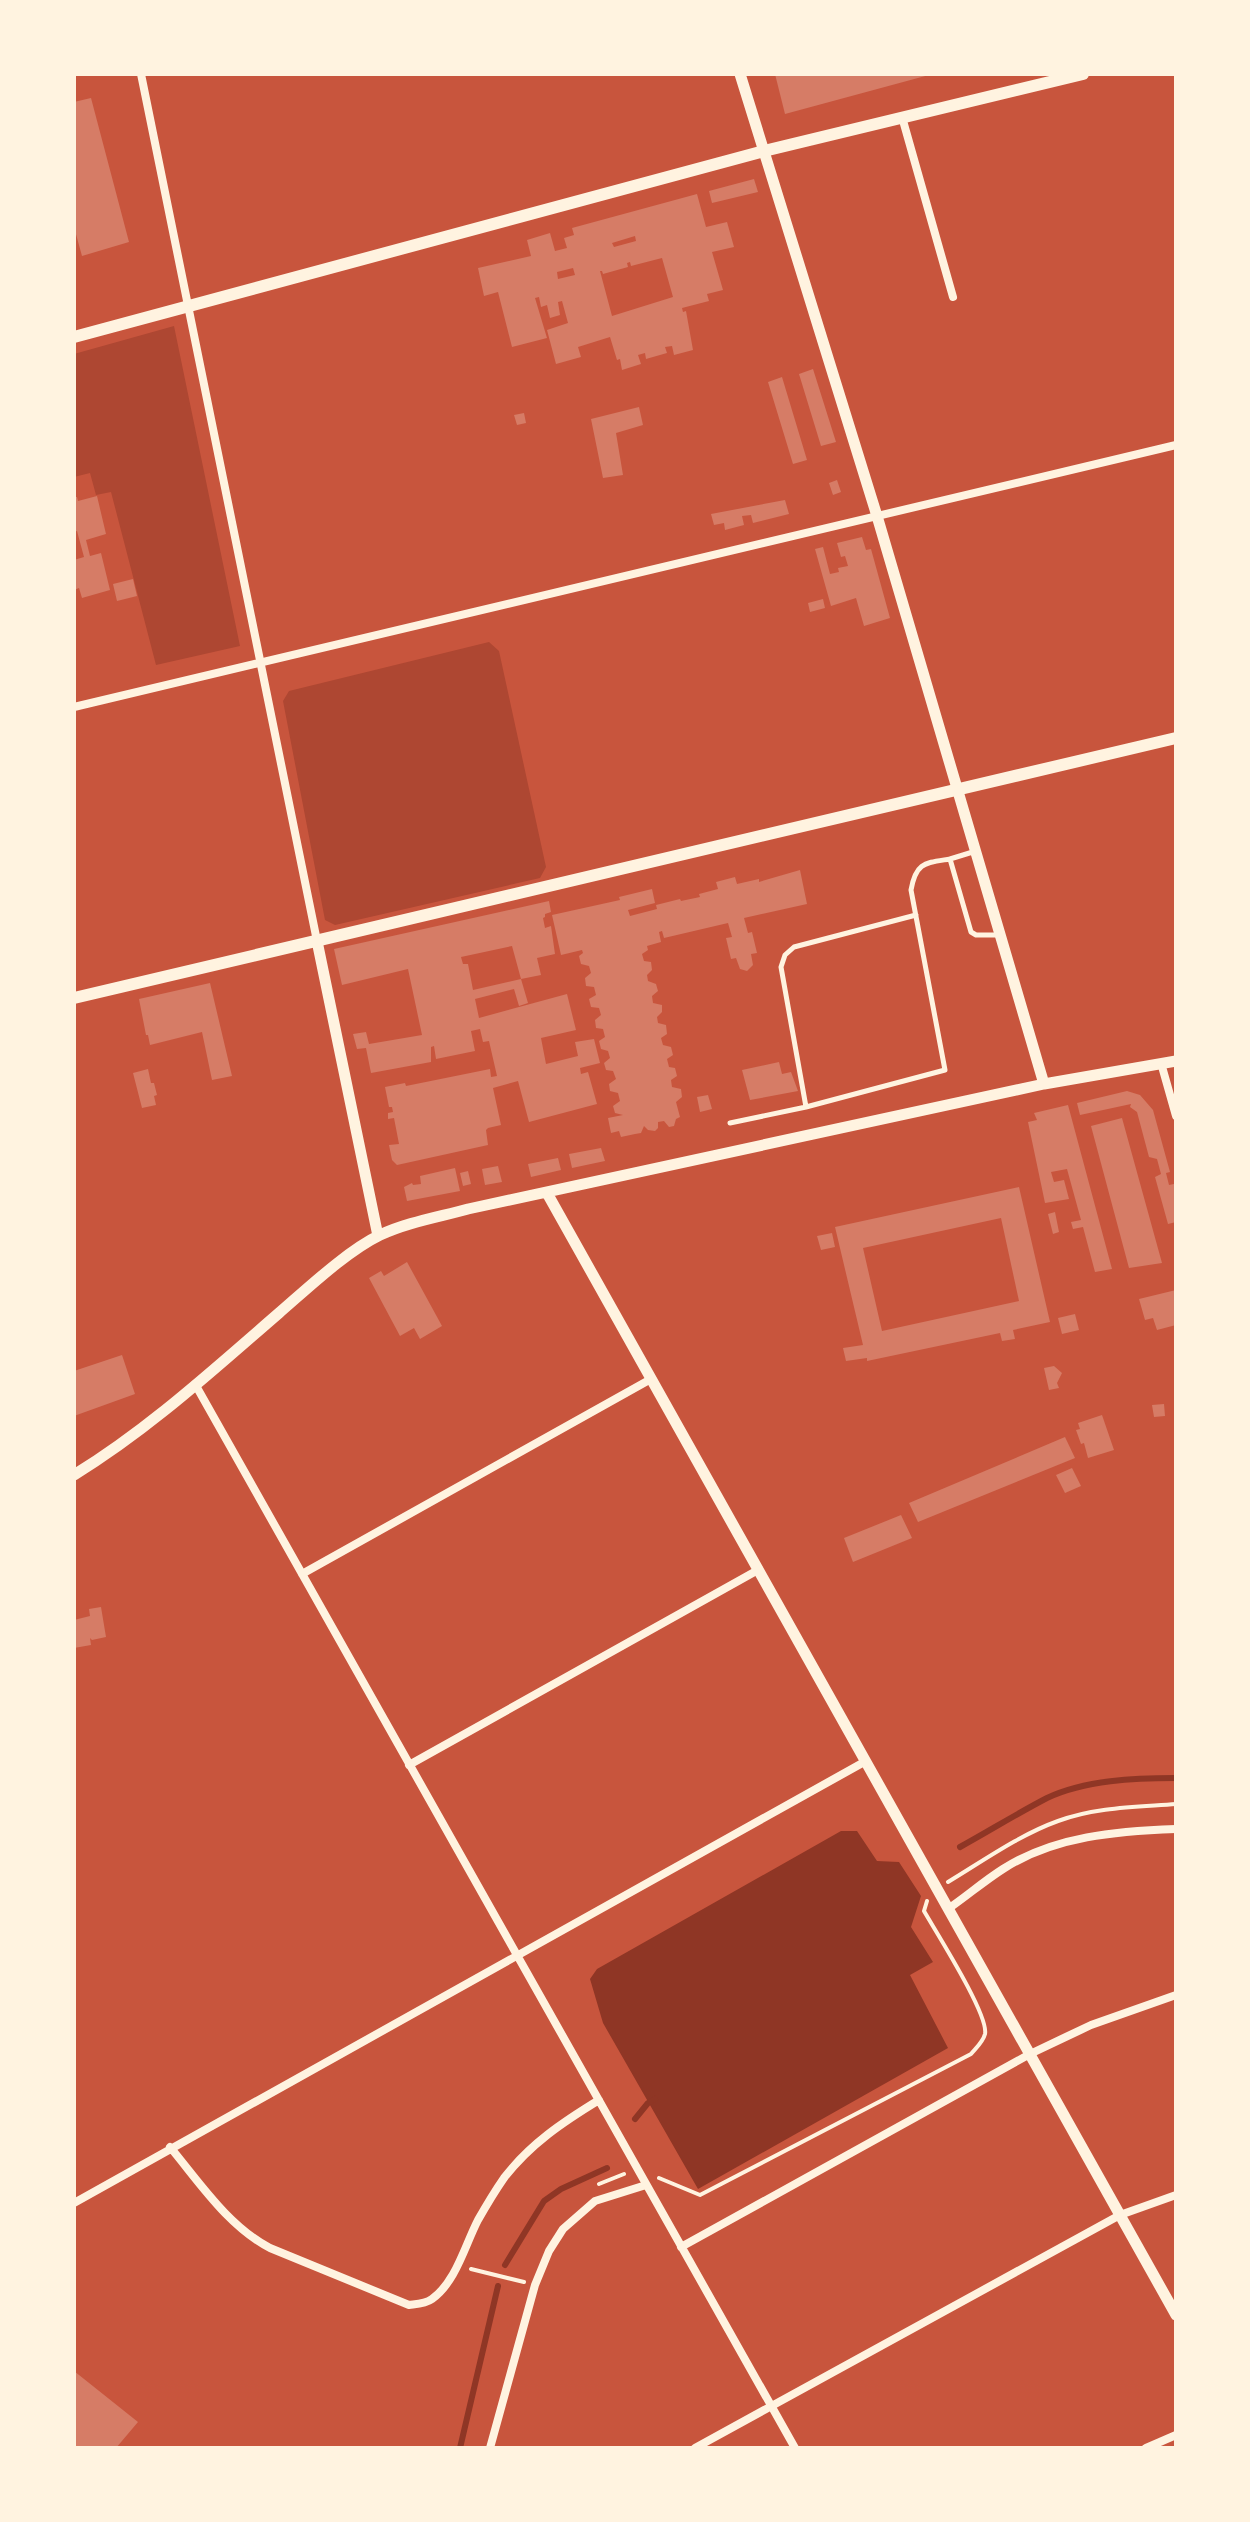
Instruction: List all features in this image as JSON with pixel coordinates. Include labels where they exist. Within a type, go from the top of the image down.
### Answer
[{"type":"main road","points":[[74,337],[764,151],[1083,74]]},
{"type":"main road","points":[[74,998],[1176,738]]},
{"type":"street","points":[[141,74],[378,1236]]},
{"type":"street","points":[[740,74],[877,516],[1044,1084]]},
{"type":"street","points":[[902,117],[953,297]]},
{"type":"street","points":[[74,707],[1176,445]]},
{"type":"street","points":[[74,1475],[112,1452],[308,1288],[378,1236],[423,1220],[1044,1084],[1176,1061]]},
{"type":"street","points":[[1161,1063],[1176,1116]]},
{"type":"street","points":[[547,1193],[1176,2315]]},
{"type":"street","points":[[302,1574],[651,1379]]},
{"type":"street","points":[[195,1384],[795,2448]]},
{"type":"street","points":[[409,1765],[758,1570]]},
{"type":"street","points":[[74,2203],[866,1761]]},
{"type":"street","points":[[948,1909],[1005,1868],[1049,1847],[1081,1838],[1176,1829]]},
{"type":"street","points":[[681,2247],[1030,2054],[1091,2025],[1176,1995]]},
{"type":"street","points":[[170,2147],[232,2221],[251,2238],[409,2305],[425,2304],[446,2286],[479,2218],[503,2179],[527,2152],[558,2125],[599,2100]]},
{"type":"street","points":[[490,2448],[535,2285],[549,2251],[563,2229],[595,2201],[646,2185]]},
{"type":"street","points":[[695,2448],[1120,2215],[1176,2195]]},
{"type":"street","points":[[1146,2448],[1176,2435]]},
{"type":"lane","points":[[730,1123],[806,1107],[945,1070],[911,890],[914,874],[923,863],[976,851]]},
{"type":"lane","points":[[950,859],[971,932],[976,935],[1000,935]]},
{"type":"lane","points":[[806,1107],[781,967],[785,955],[794,947],[916,915]]},
{"type":"path","points":[[590,2187],[638,2170],[700,2195],[971,2054],[985,2034],[981,2013],[924,1911],[927,1900],[937,1888],[1017,1840],[1057,1821],[1091,1812],[1176,1804]]},
{"type":"path","points":[[457,2265],[535,2285]]},
{"type":"path","points":[[523,2282],[525,2275]]},
{"type":"shaded area","points":[[174,326],[240,646],[156,665],[111,492],[96,495],[90,473],[74,477],[74,354]]},
{"type":"shaded area","points":[[489,642],[499,651],[546,867],[540,878],[335,925],[325,920],[283,701],[289,691]]},
{"type":"shaded area","points":[[841,1831],[857,1831],[877,1861],[899,1862],[921,1896],[911,1927],[933,1962],[910,1975],[948,2048],[698,2189],[603,2023],[590,1979],[597,1969]]},
{"type":"building","points":[[775,74],[929,74],[929,75],[785,114]]},
{"type":"building","points":[[91,98],[129,242],[82,256],[74,227],[74,102]]},
{"type":"building","points":[[754,179],[758,192],[712,203],[709,191]]},
{"type":"building","points":[[697,194],[706,227],[727,222],[734,247],[712,252],[723,290],[707,294],[709,301],[682,308],[683,312],[686,311],[693,350],[674,355],[672,346],[665,347],[667,353],[646,359],[645,353],[638,355],[641,364],[622,370],[610,337],[578,347],[581,357],[556,364],[547,330],[568,323],[562,301],[558,302],[560,315],[550,318],[547,305],[541,307],[539,297],[535,298],[547,338],[512,347],[498,292],[484,296],[478,268],[531,256],[527,240],[550,233],[555,251],[567,248],[564,238],[574,235],[572,228]],"holes":[[[635,236],[636,241],[614,247],[612,243]],[[662,258],[673,297],[612,316],[600,271],[603,274],[628,267],[627,263],[630,262],[631,266]],[[573,268],[575,275],[558,279],[557,272]]]},
{"type":"building","points":[[813,369],[836,442],[821,446],[799,374]]},
{"type":"building","points":[[782,377],[807,460],[793,464],[768,382]]},
{"type":"building","points":[[639,407],[643,425],[616,433],[623,475],[603,478],[591,419]]},
{"type":"building","points":[[524,413],[526,423],[517,425],[514,415]]},
{"type":"building","points":[[837,480],[841,492],[833,495],[829,483]]},
{"type":"building","points":[[97,496],[106,534],[86,540],[90,556],[101,553],[110,590],[82,598],[79,588],[74,590],[74,560],[84,557],[77,531],[74,532],[74,497],[78,501]]},
{"type":"building","points":[[785,500],[789,514],[753,523],[751,515],[742,516],[744,525],[725,530],[724,523],[714,525],[711,514]]},
{"type":"building","points":[[862,537],[866,550],[871,549],[890,618],[864,626],[856,598],[831,606],[815,549],[823,547],[830,574],[839,572],[838,568],[848,566],[845,556],[841,557],[837,543]]},
{"type":"building","points":[[133,579],[137,596],[117,601],[113,584]]},
{"type":"building","points":[[823,599],[825,608],[810,612],[808,603]]},
{"type":"building","points":[[800,870],[807,904],[744,918],[748,933],[752,932],[757,953],[751,954],[753,965],[747,971],[740,969],[736,958],[731,959],[726,938],[732,937],[728,923],[664,938],[662,931],[659,932],[661,942],[647,946],[648,950],[642,954],[644,961],[651,962],[648,981],[656,984],[658,991],[652,996],[653,1003],[662,1005],[662,1012],[657,1017],[658,1023],[666,1025],[667,1034],[661,1038],[663,1045],[671,1047],[673,1055],[667,1059],[677,1076],[671,1080],[672,1087],[681,1089],[682,1097],[676,1102],[680,1117],[674,1126],[669,1127],[664,1121],[658,1122],[655,1131],[644,1126],[641,1133],[621,1137],[619,1131],[611,1133],[608,1118],[623,1115],[615,1113],[613,1106],[620,1101],[618,1093],[610,1091],[609,1084],[616,1079],[613,1071],[606,1070],[604,1063],[610,1058],[608,1051],[601,1049],[599,1041],[605,1037],[603,1029],[596,1028],[595,1020],[601,1015],[599,1008],[591,1007],[589,999],[596,995],[594,987],[586,986],[585,978],[591,973],[589,966],[581,964],[579,956],[582,950],[561,955],[552,915],[620,900],[619,897],[652,889],[655,903],[628,910],[630,916],[657,909],[656,905],[700,897],[699,894],[718,889],[716,882],[735,877],[737,884],[759,879],[759,882]]},
{"type":"building","points":[[549,901],[551,912],[543,918],[545,928],[551,926],[555,954],[537,958],[541,975],[521,979],[528,1003],[519,1006],[514,989],[475,999],[479,1018],[567,994],[576,1030],[541,1038],[546,1064],[578,1056],[575,1042],[594,1039],[600,1063],[580,1068],[581,1074],[588,1072],[597,1104],[529,1122],[518,1081],[493,1088],[501,1125],[486,1130],[488,1145],[397,1165],[392,1160],[389,1145],[399,1144],[394,1118],[388,1119],[388,1113],[393,1112],[385,1087],[405,1083],[406,1086],[490,1069],[491,1077],[497,1076],[489,1041],[483,1042],[480,1029],[471,1031],[475,1051],[436,1059],[434,1046],[431,1047],[431,1062],[371,1073],[366,1048],[357,1049],[353,1034],[366,1032],[369,1044],[422,1035],[408,969],[342,985],[334,949]],"holes":[[[512,946],[521,979],[473,990],[468,964],[463,964],[461,957]]]},
{"type":"building","points":[[210,983],[232,1076],[212,1080],[202,1032],[150,1045],[139,999]]},
{"type":"building","points":[[779,1062],[782,1074],[791,1072],[798,1091],[750,1100],[742,1070]]},
{"type":"building","points":[[148,1069],[157,1095],[154,1096],[156,1105],[142,1108],[133,1073]]},
{"type":"building","points":[[1127,1091],[1140,1095],[1153,1110],[1170,1172],[1166,1173],[1169,1185],[1174,1184],[1176,1192],[1176,1222],[1168,1224],[1155,1177],[1161,1174],[1157,1159],[1149,1157],[1137,1112],[1130,1107],[1131,1104],[1080,1115],[1077,1103]]},
{"type":"building","points":[[708,1095],[712,1109],[700,1112],[697,1097]]},
{"type":"building","points":[[1068,1105],[1112,1269],[1095,1272],[1083,1227],[1073,1229],[1071,1222],[1081,1220],[1067,1169],[1051,1172],[1054,1182],[1064,1180],[1069,1199],[1045,1203],[1028,1122],[1037,1120],[1034,1113]]},
{"type":"building","points":[[1122,1118],[1162,1263],[1129,1268],[1091,1126]]},
{"type":"building","points":[[601,1148],[605,1161],[572,1168],[569,1154]]},
{"type":"building","points":[[558,1158],[561,1170],[531,1177],[528,1164]]},
{"type":"building","points":[[498,1166],[502,1182],[485,1185],[482,1169]]},
{"type":"building","points":[[455,1168],[460,1191],[407,1201],[404,1187],[412,1183],[421,1184],[420,1176]]},
{"type":"building","points":[[468,1171],[471,1184],[463,1186],[460,1173]]},
{"type":"building","points":[[1019,1187],[1050,1322],[1013,1330],[1015,1339],[1002,1341],[1000,1333],[867,1361],[867,1358],[846,1361],[843,1348],[863,1345],[835,1227]],"holes":[[[1001,1218],[1019,1301],[882,1331],[863,1248]]]},
{"type":"building","points":[[1055,1212],[1059,1232],[1053,1234],[1048,1214]]},
{"type":"building","points":[[832,1233],[835,1247],[821,1250],[817,1236]]},
{"type":"building","points":[[407,1262],[442,1326],[420,1339],[414,1328],[400,1336],[369,1278],[381,1271],[384,1276]]},
{"type":"building","points":[[1176,1290],[1176,1325],[1157,1330],[1153,1318],[1145,1320],[1139,1299]]},
{"type":"building","points":[[1075,1314],[1079,1330],[1062,1334],[1058,1318]]},
{"type":"building","points":[[122,1355],[135,1394],[74,1416],[74,1371]]},
{"type":"building","points":[[1054,1366],[1062,1373],[1057,1383],[1059,1388],[1049,1390],[1044,1368]]},
{"type":"building","points":[[1164,1404],[1165,1416],[1154,1417],[1152,1405]]},
{"type":"building","points":[[1102,1415],[1114,1450],[1088,1458],[1076,1430],[1080,1429],[1078,1423]]},
{"type":"building","points":[[1065,1437],[1075,1458],[918,1522],[909,1503]]},
{"type":"building","points":[[1072,1468],[1081,1486],[1065,1493],[1056,1475]]},
{"type":"building","points":[[901,1515],[912,1538],[853,1562],[844,1538]]},
{"type":"building","points":[[101,1607],[106,1637],[90,1638],[91,1645],[74,1648],[74,1620],[90,1616],[89,1609]]},
{"type":"building","points":[[74,2371],[138,2422],[116,2448],[74,2448]]},
{"type":"waterway","points":[[960,1847],[1047,1798],[1077,1787],[1110,1781],[1176,1778]]},
{"type":"waterway","points":[[635,2119],[655,2099]]},
{"type":"waterway","points":[[505,2265],[544,2201],[561,2189],[607,2168]]},
{"type":"waterway","points":[[460,2448],[498,2286]]}]
